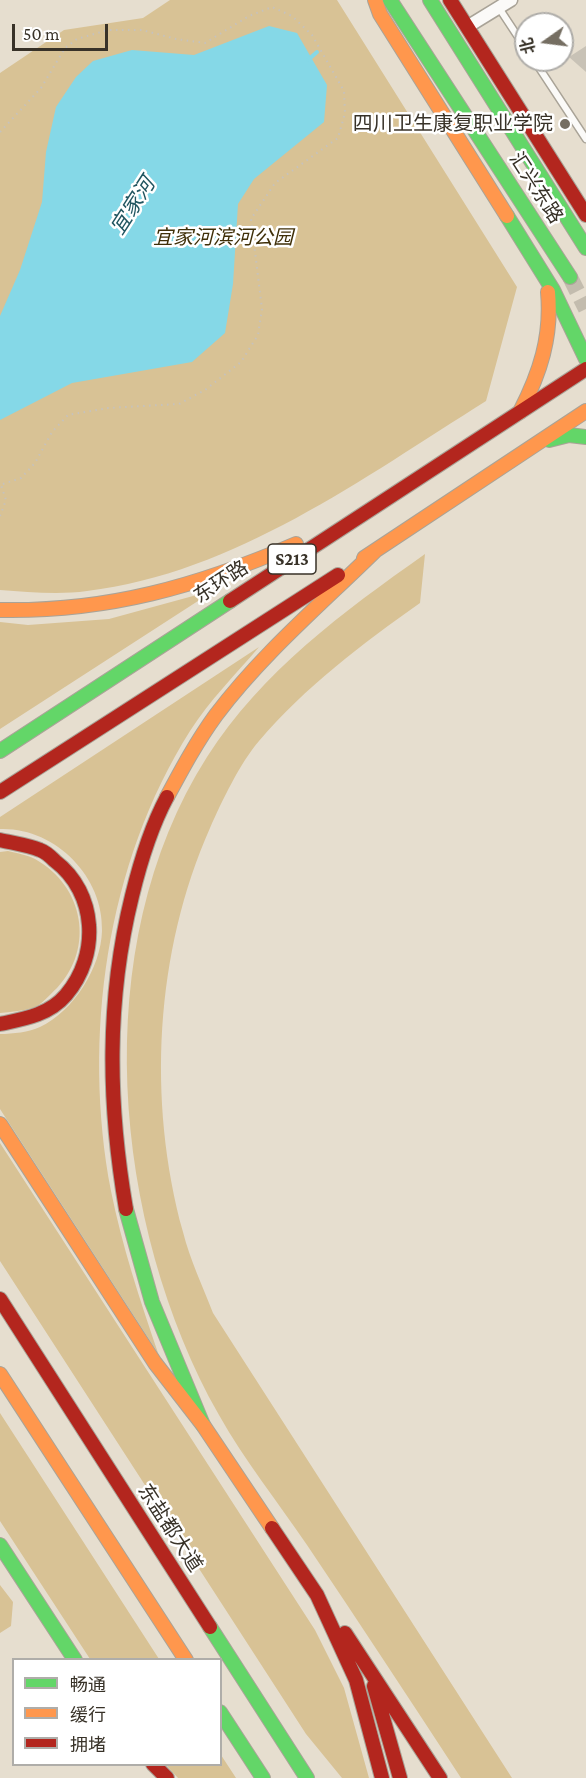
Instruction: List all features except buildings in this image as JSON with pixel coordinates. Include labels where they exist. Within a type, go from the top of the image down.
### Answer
[{"type":"main road","points":[[375,0],[380,14],[546,279],[586,359]]},
{"type":"main road","name":"汇兴东路","points":[[390,0],[570,277]]},
{"type":"main road","name":"汇兴东路","points":[[430,0],[586,248]]},
{"type":"main road","points":[[450,0],[586,215]]},
{"type":"main road","points":[[520,412],[540,374],[549,342],[551,313],[546,279]]},
{"type":"main road","name":"东环路","points":[[0,792],[79,720],[351,520],[586,369]]},
{"type":"main road","name":"东环路","points":[[0,751],[79,720],[375,551],[586,411]]},
{"type":"main road","points":[[537,443],[569,435],[586,437]]},
{"type":"main road","points":[[0,610],[26,612],[107,606],[179,588],[243,568],[351,520]]},
{"type":"main road","points":[[203,1425],[145,1283],[122,1189],[112,1105],[112,1020],[121,940],[139,867],[167,797],[199,740],[243,684],[375,551]]},
{"type":"main road","points":[[0,840],[30,845],[62,865],[77,881],[87,902],[93,928],[87,959],[77,981],[59,1002],[35,1018],[0,1024]]},
{"type":"main road","points":[[0,1124],[155,1363],[203,1425],[317,1595],[367,1662],[440,1778]]},
{"type":"main road","name":"东盐都大道","points":[[0,1299],[307,1778]]},
{"type":"main road","points":[[0,1374],[185,1658]]},
{"type":"main road","points":[[2,1548],[74,1658]]},
{"type":"main road","points":[[317,1595],[356,1680],[382,1778]]},
{"type":"main road","points":[[367,1662],[400,1778]]},
{"type":"main road","points":[[222,1715],[263,1778]]},
{"type":"main road","points":[[155,1766],[167,1778]]},
{"type":"street","points":[[467,27],[511,0]]},
{"type":"lane","points":[[499,8],[514,31]]},
{"type":"lane","points":[[542,72],[586,140]]},
{"type":"path","points":[[0,132],[41,88],[65,48],[77,39],[108,30],[142,30],[176,39],[205,43],[249,16],[272,7],[292,16],[312,35],[344,91],[345,113],[338,138],[275,183],[250,219],[262,309],[258,335],[241,363],[205,390],[179,404],[108,408],[68,415],[52,432],[35,463],[21,478],[1,485],[6,500],[0,516]]},
{"type":"green space","name":"宜家河滨河公园","points":[[170,0],[337,0],[517,287],[486,401],[393,461],[296,518],[194,565],[142,581],[87,591],[55,593],[0,590],[0,73],[64,30],[143,18]]},
{"type":"green space","points":[[425,554],[420,603],[335,667],[277,721],[245,760],[210,828],[192,876],[178,925],[168,976],[162,1027],[161,1079],[164,1131],[183,1232],[213,1313],[512,1778],[461,1778],[219,1415],[183,1340],[155,1259],[136,1173],[128,1086],[129,999],[143,913],[168,832],[207,757],[253,697],[279,670],[334,621]]},
{"type":"green space","points":[[215,590],[0,729],[0,622],[28,625],[109,619]]},
{"type":"green space","points":[[259,647],[197,720],[161,783],[138,837],[120,895],[108,954],[101,1013],[99,1073],[103,1133],[111,1191],[120,1232],[158,1353],[0,1109],[0,1034],[36,1029],[64,1010],[91,973],[97,959],[102,931],[100,911],[94,892],[85,874],[72,859],[57,846],[39,836],[0,829],[0,817]]},
{"type":"green space","points":[[8,851],[35,859],[52,871],[64,885],[74,901],[79,919],[80,937],[69,972],[57,988],[39,1005],[20,1011],[0,1013],[0,852]]},
{"type":"green space","points":[[0,1143],[315,1630],[344,1688],[369,1778],[342,1778],[306,1734],[0,1261]]},
{"type":"green space","points":[[0,1413],[158,1658],[89,1658],[0,1521]]},
{"type":"green space","points":[[0,1585],[13,1602],[11,1626],[0,1633]]},
{"type":"green space","points":[[222,1757],[236,1778],[178,1778],[167,1766],[222,1766]]},
{"type":"water","points":[[269,26],[297,33],[327,85],[324,122],[254,179],[238,204],[233,284],[225,333],[192,362],[72,383],[0,420],[0,316],[20,270],[42,202],[46,152],[56,107],[76,77],[93,61],[132,50],[194,55]]},
{"type":"waterway","name":"宜家河","points":[[308,60],[317,52]]},
{"type":"tunnel","points":[[570,277],[586,309]]},
{"type":"traffic: fast","points":[[390,0],[570,277]]},
{"type":"traffic: fast","points":[[430,0],[586,248]]},
{"type":"traffic: fast","points":[[507,216],[553,290],[586,359]]},
{"type":"traffic: fast","points":[[549,440],[569,435],[586,437]]},
{"type":"traffic: fast","points":[[0,751],[230,601]]},
{"type":"traffic: fast","points":[[126,1209],[152,1302],[203,1425]]},
{"type":"traffic: fast","points":[[0,1545],[74,1658]]},
{"type":"traffic: fast","points":[[210,1627],[307,1778]]},
{"type":"traffic: fast","points":[[222,1715],[263,1778]]},
{"type":"traffic: slow","points":[[375,0],[380,14],[507,216]]},
{"type":"traffic: slow","points":[[520,412],[539,369],[543,354],[548,324],[548,292]]},
{"type":"traffic: slow","points":[[364,558],[586,411]]},
{"type":"traffic: slow","points":[[0,610],[78,606],[152,594],[224,572],[296,544]]},
{"type":"traffic: slow","points":[[167,797],[202,735],[234,693],[272,650],[375,551]]},
{"type":"traffic: slow","points":[[0,1124],[155,1363],[203,1425],[272,1528]]},
{"type":"traffic: slow","points":[[0,1374],[185,1658]]},
{"type":"traffic: jam","points":[[450,0],[586,215]]},
{"type":"traffic: jam","points":[[230,601],[586,369]]},
{"type":"traffic: jam","points":[[0,792],[338,575]]},
{"type":"traffic: jam","points":[[126,1209],[113,1092],[114,1013],[118,974],[132,896],[151,833],[167,797]]},
{"type":"traffic: jam","points":[[0,840],[44,852],[69,874],[86,907],[89,925],[89,943],[85,962],[66,995],[44,1012],[0,1024]]},
{"type":"traffic: jam","points":[[0,1299],[210,1627]]},
{"type":"traffic: jam","points":[[272,1528],[317,1595],[356,1680],[382,1778]]},
{"type":"traffic: jam","points":[[345,1633],[440,1778]]},
{"type":"traffic: jam","points":[[374,1686],[400,1778]]},
{"type":"traffic: jam","points":[[155,1766],[167,1778]]},
{"type":"place","name":"四川卫生康复职业学院","points":[[565,124]]}]
